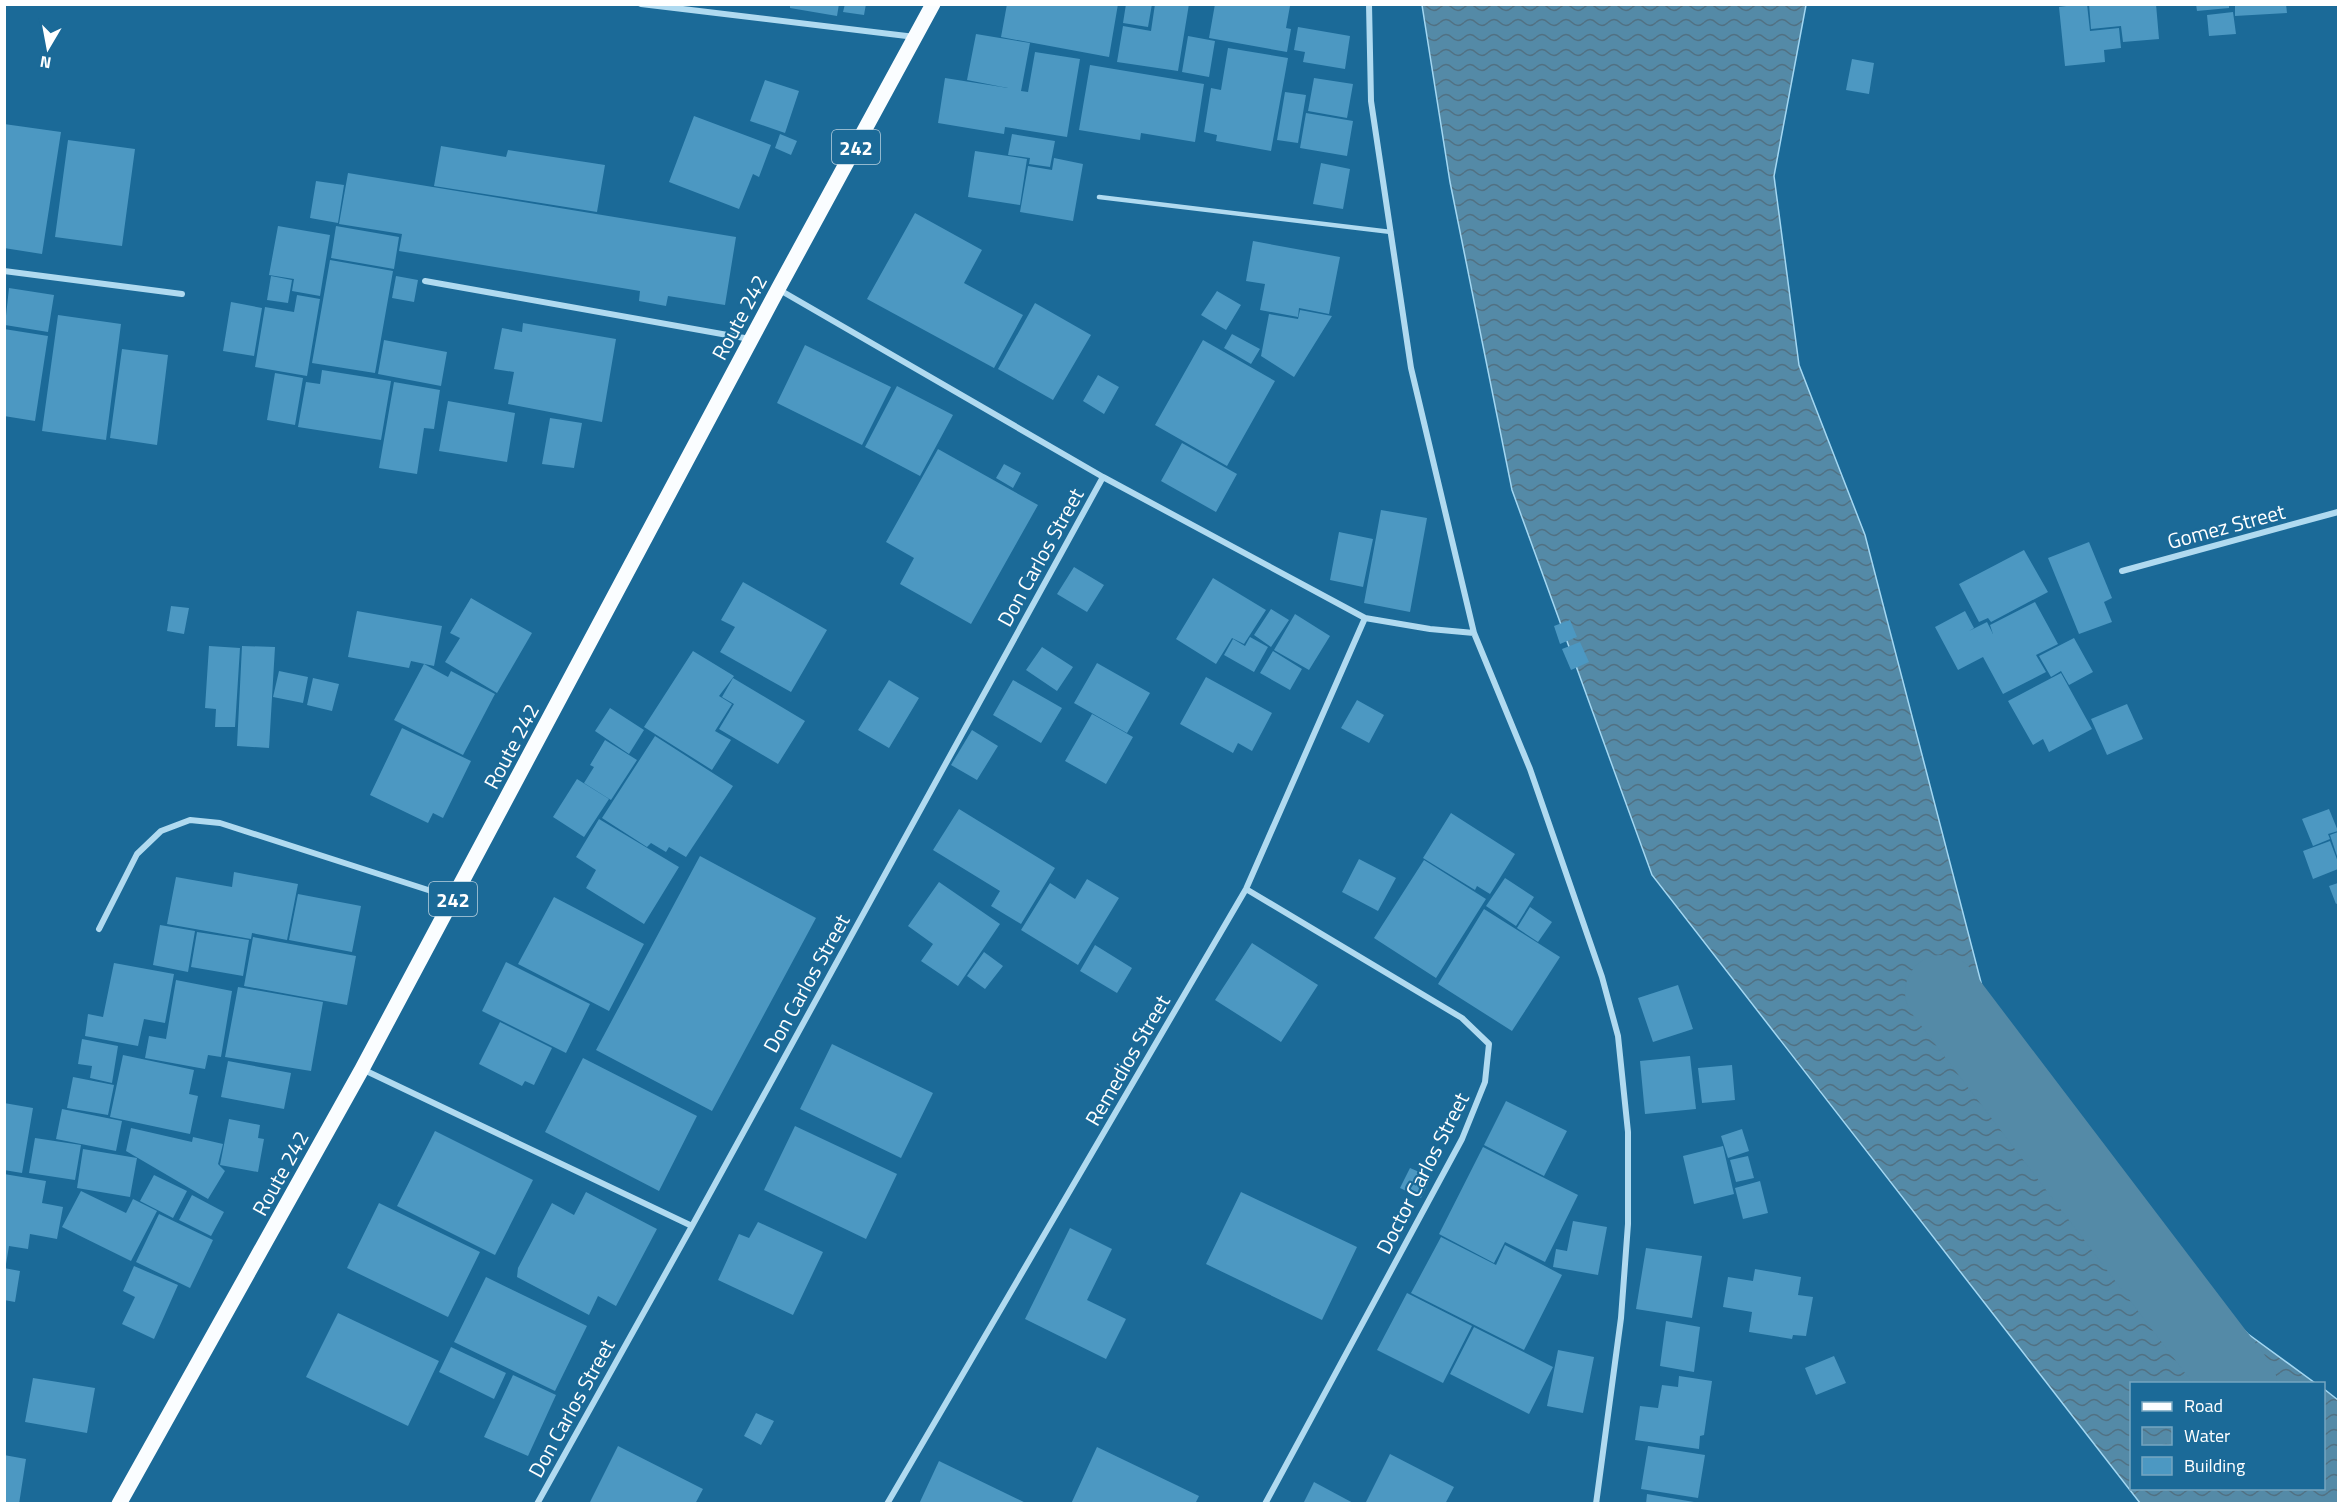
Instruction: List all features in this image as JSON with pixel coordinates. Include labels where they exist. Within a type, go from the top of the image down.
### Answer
[{"type":"main road","name":"Route 242","points":[[119,1503],[362,1068],[751,339],[933,4]]},
{"type":"street","points":[[641,4],[916,37]]},
{"type":"street","points":[[1369,4],[1371,101],[1411,368],[1474,633],[1530,770],[1602,977],[1618,1036],[1628,1132],[1628,1224],[1622,1318],[1596,1503]]},
{"type":"street","points":[[4,271],[182,294]]},
{"type":"street","points":[[425,281],[751,339]]},
{"type":"street","points":[[778,289],[1103,477],[1365,618],[1430,629],[1474,633]]},
{"type":"street","name":"Don Carlos Street","points":[[537,1503],[692,1226],[1103,477]]},
{"type":"street","name":"Gomez Street","points":[[2121,571],[2338,512]]},
{"type":"street","name":"Remedios Street","points":[[887,1503],[1246,889],[1365,618]]},
{"type":"street","points":[[99,929],[138,854],[161,831],[190,820],[220,823],[453,898]]},
{"type":"street","name":"Doctor Carlos Street","points":[[1246,889],[1462,1017],[1490,1044],[1485,1082],[1462,1139],[1264,1503]]},
{"type":"street","points":[[362,1068],[692,1226]]},
{"type":"lane","points":[[1100,197],[1391,232]]},
{"type":"water","points":[[1422,5],[1806,5],[1774,176],[1799,365],[1865,535],[2011,1098],[2248,1334],[2314,1382],[2130,1382],[2130,1490],[2325,1490],[2325,1390],[2338,1400],[2338,1503],[2140,1503],[1652,875],[1512,490],[1450,182]]},
{"type":"building","points":[[790,4],[839,4],[837,16],[790,8]]},
{"type":"building","points":[[845,4],[866,4],[864,15],[843,12]]},
{"type":"building","points":[[1007,4],[1118,4],[1109,57],[1001,37]]},
{"type":"building","points":[[1126,4],[1152,4],[1148,27],[1123,23]]},
{"type":"building","points":[[1155,4],[1189,4],[1178,71],[1117,62],[1123,26],[1151,31]]},
{"type":"building","points":[[1215,4],[1290,6],[1286,28],[1291,29],[1287,52],[1209,38]]},
{"type":"building","points":[[2087,4],[2090,31],[2119,28],[2121,48],[2104,50],[2105,62],[2065,66],[2059,7]]},
{"type":"building","points":[[2089,4],[2156,4],[2159,39],[2123,42],[2121,26],[2091,29]]},
{"type":"building","points":[[2196,4],[2229,4],[2229,8],[2197,11]]},
{"type":"building","points":[[2235,4],[2286,4],[2287,13],[2235,16]]},
{"type":"building","points":[[2233,12],[2236,34],[2209,36],[2207,15]]},
{"type":"building","points":[[1298,27],[1350,36],[1345,69],[1303,62],[1305,52],[1294,50]]},
{"type":"building","points":[[976,34],[1030,43],[1021,91],[1028,92],[1035,52],[1080,59],[1067,137],[1005,127],[1004,134],[938,123],[945,78],[1008,88],[967,80]]},
{"type":"building","points":[[1188,36],[1215,41],[1209,77],[1182,72]]},
{"type":"building","points":[[1228,48],[1288,58],[1271,151],[1216,141],[1217,135],[1204,132],[1211,88],[1221,90]]},
{"type":"building","points":[[1852,59],[1874,63],[1869,94],[1846,90]]},
{"type":"building","points":[[1090,65],[1204,84],[1195,142],[1141,133],[1140,140],[1079,130]]},
{"type":"building","points":[[1314,78],[1353,84],[1347,118],[1308,111]]},
{"type":"building","points":[[765,80],[799,91],[785,133],[750,121]]},
{"type":"building","points":[[1285,92],[1306,95],[1298,143],[1277,140]]},
{"type":"building","points":[[1306,113],[1353,121],[1347,156],[1300,148]]},
{"type":"building","points":[[694,116],[771,145],[759,177],[753,174],[739,209],[669,182]]},
{"type":"building","points":[[4,124],[61,132],[42,254],[4,248]]},
{"type":"building","points":[[780,134],[797,141],[791,155],[775,148]]},
{"type":"building","points":[[1012,134],[1055,141],[1050,167],[1029,164],[1030,158],[1008,155]]},
{"type":"building","points":[[68,140],[135,149],[122,246],[55,237]]},
{"type":"building","points":[[441,146],[506,157],[508,150],[605,165],[597,212],[434,186]]},
{"type":"building","points":[[975,151],[1027,159],[1020,205],[968,197]]},
{"type":"building","points":[[1054,158],[1083,164],[1073,221],[1020,212],[1028,166],[1052,170]]},
{"type":"building","points":[[1321,163],[1350,169],[1343,209],[1313,204]]},
{"type":"building","points":[[348,173],[736,237],[725,305],[668,296],[666,306],[639,301],[640,291],[399,251],[402,234],[339,224]]},
{"type":"building","points":[[316,181],[344,185],[338,223],[310,218]]},
{"type":"building","points":[[915,213],[982,250],[964,283],[1023,315],[994,368],[867,299]]},
{"type":"building","points":[[278,226],[330,235],[320,296],[292,291],[294,279],[269,275]]},
{"type":"building","points":[[336,226],[399,237],[394,269],[331,258]]},
{"type":"building","points":[[1253,241],[1340,257],[1329,314],[1299,308],[1298,317],[1260,310],[1265,284],[1246,281]]},
{"type":"building","points":[[330,260],[393,271],[375,373],[312,363]]},
{"type":"building","points":[[271,276],[292,280],[288,303],[267,300]]},
{"type":"building","points":[[396,276],[418,280],[414,302],[392,298]]},
{"type":"building","points":[[9,288],[54,295],[48,332],[5,325]]},
{"type":"building","points":[[1217,291],[1241,305],[1226,330],[1201,315]]},
{"type":"building","points":[[297,295],[320,299],[307,376],[255,367],[265,307],[294,312]]},
{"type":"building","points":[[231,302],[262,308],[254,356],[223,351]]},
{"type":"building","points":[[1035,303],[1091,335],[1053,400],[998,369]]},
{"type":"building","points":[[1300,310],[1332,316],[1294,377],[1261,356],[1269,314],[1298,319]]},
{"type":"building","points":[[58,315],[121,324],[106,440],[42,431]]},
{"type":"building","points":[[523,323],[616,339],[602,422],[508,404],[514,372],[494,369],[502,328],[522,332]]},
{"type":"building","points":[[4,329],[48,336],[35,421],[4,416]]},
{"type":"building","points":[[1232,334],[1260,349],[1251,364],[1224,348]]},
{"type":"building","points":[[384,340],[447,352],[441,386],[378,374]]},
{"type":"building","points":[[1203,340],[1275,381],[1227,466],[1155,425]]},
{"type":"building","points":[[805,345],[891,387],[862,445],[777,403]]},
{"type":"building","points":[[122,349],[168,355],[157,445],[110,438]]},
{"type":"building","points":[[322,370],[391,381],[381,440],[298,427],[306,382],[320,384]]},
{"type":"building","points":[[275,373],[303,378],[295,425],[267,420]]},
{"type":"building","points":[[1098,375],[1119,387],[1104,414],[1083,401]]},
{"type":"building","points":[[394,382],[440,390],[434,429],[424,428],[417,474],[379,468]]},
{"type":"building","points":[[897,386],[953,415],[920,476],[865,447]]},
{"type":"building","points":[[448,401],[515,413],[507,462],[439,451]]},
{"type":"building","points":[[550,418],[582,423],[574,468],[542,464]]},
{"type":"building","points":[[1182,443],[1237,474],[1216,512],[1161,481]]},
{"type":"building","points":[[938,449],[1038,505],[971,624],[900,584],[914,558],[886,542]]},
{"type":"building","points":[[1004,464],[1021,473],[1013,488],[996,478]]},
{"type":"building","points":[[1381,510],[1427,518],[1410,612],[1364,603]]},
{"type":"building","points":[[1339,532],[1373,539],[1363,587],[1330,580]]},
{"type":"building","points":[[2089,542],[2112,598],[2104,602],[2112,622],[2079,634],[2048,558]]},
{"type":"building","points":[[2024,550],[2048,592],[1991,622],[1988,618],[1979,622],[1959,584]]},
{"type":"building","points":[[1074,567],[1104,585],[1087,612],[1057,594]]},
{"type":"building","points":[[1213,578],[1266,610],[1244,644],[1232,638],[1216,664],[1176,639]]},
{"type":"building","points":[[743,582],[827,630],[791,692],[720,652],[735,627],[721,620]]},
{"type":"building","points":[[471,598],[532,633],[497,693],[445,662],[460,638],[450,633]]},
{"type":"building","points":[[2035,602],[2058,644],[2036,655],[2046,672],[2003,694],[1983,657],[1958,670],[1935,627],[1965,611],[1974,628],[1969,631],[1987,622],[1993,634],[1990,625]]},
{"type":"building","points":[[171,606],[189,608],[184,634],[167,631]]},
{"type":"building","points":[[1271,609],[1289,620],[1271,647],[1254,635]]},
{"type":"building","points":[[357,611],[442,626],[434,666],[411,661],[409,668],[348,657]]},
{"type":"building","points":[[1295,614],[1330,636],[1309,670],[1274,650]]},
{"type":"building","points":[[1570,620],[1577,637],[1560,644],[1554,626]]},
{"type":"building","points":[[1250,637],[1268,647],[1254,672],[1224,655],[1233,639],[1245,646]]},
{"type":"building","points":[[2074,638],[2093,672],[2069,685],[2061,671],[2051,677],[2039,656]]},
{"type":"building","points":[[1580,642],[1589,662],[1571,670],[1562,649]]},
{"type":"building","points":[[209,646],[240,648],[235,727],[215,727],[216,709],[205,708]]},
{"type":"building","points":[[242,646],[275,647],[269,748],[237,746]]},
{"type":"building","points":[[1042,647],[1073,667],[1057,691],[1026,670]]},
{"type":"building","points":[[693,651],[734,676],[719,696],[732,704],[715,731],[731,740],[712,770],[644,727]]},
{"type":"building","points":[[1273,651],[1302,669],[1290,690],[1260,673]]},
{"type":"building","points":[[1097,663],[1150,693],[1127,733],[1074,703]]},
{"type":"building","points":[[424,664],[448,677],[451,671],[495,694],[463,755],[394,720]]},
{"type":"building","points":[[279,671],[308,677],[303,703],[273,697]]},
{"type":"building","points":[[2061,673],[2092,729],[2049,752],[2043,739],[2033,745],[2008,701]]},
{"type":"building","points":[[1206,677],[1272,713],[1252,751],[1238,743],[1233,753],[1180,724]]},
{"type":"building","points":[[313,678],[339,684],[332,711],[307,705]]},
{"type":"building","points":[[733,678],[805,721],[778,764],[719,729],[734,704],[722,697]]},
{"type":"building","points":[[889,680],[919,698],[889,748],[858,730]]},
{"type":"building","points":[[1013,680],[1062,708],[1041,743],[993,715]]},
{"type":"building","points":[[1357,700],[1384,715],[1369,743],[1341,728]]},
{"type":"building","points":[[2127,704],[2143,739],[2107,755],[2091,719]]},
{"type":"building","points":[[610,708],[644,730],[629,754],[595,731]]},
{"type":"building","points":[[1092,714],[1133,737],[1106,784],[1065,761]]},
{"type":"building","points":[[402,728],[471,761],[443,818],[433,813],[428,823],[370,795]]},
{"type":"building","points":[[972,730],[998,746],[977,780],[951,765]]},
{"type":"building","points":[[655,736],[733,786],[686,857],[669,847],[666,852],[651,843],[647,847],[602,818]]},
{"type":"building","points":[[605,740],[637,760],[611,800],[584,783],[594,767],[590,765]]},
{"type":"building","points":[[577,779],[609,799],[584,837],[553,817]]},
{"type":"building","points":[[959,809],[1055,868],[1021,924],[991,906],[1000,891],[933,850]]},
{"type":"building","points":[[2329,809],[2338,831],[2328,834],[2330,839],[2313,846],[2302,819]]},
{"type":"building","points":[[1451,813],[1515,854],[1490,894],[1477,886],[1475,890],[1423,858]]},
{"type":"building","points":[[599,819],[679,867],[644,924],[586,888],[596,870],[576,857]]},
{"type":"building","points":[[2338,832],[2338,859],[2330,835]]},
{"type":"building","points":[[2330,841],[2338,862],[2338,869],[2313,879],[2303,851]]},
{"type":"building","points":[[700,856],[816,918],[712,1111],[596,1050]]},
{"type":"building","points":[[1359,859],[1396,878],[1378,911],[1342,892]]},
{"type":"building","points":[[1424,860],[1486,899],[1436,978],[1374,938]]},
{"type":"building","points":[[234,872],[298,884],[287,940],[252,933],[251,939],[167,924],[176,877],[232,887]]},
{"type":"building","points":[[1505,878],[1534,897],[1516,926],[1486,906]]},
{"type":"building","points":[[1087,879],[1119,898],[1078,965],[1021,930],[1050,883],[1075,899]]},
{"type":"building","points":[[939,882],[1000,924],[958,986],[921,961],[933,944],[908,926]]},
{"type":"building","points":[[2338,883],[2338,903],[2336,904],[2329,886]]},
{"type":"building","points":[[298,894],[361,906],[352,952],[289,940]]},
{"type":"building","points":[[554,897],[644,944],[609,1011],[518,964]]},
{"type":"building","points":[[1530,907],[1552,922],[1538,942],[1517,928]]},
{"type":"building","points":[[1484,909],[1560,957],[1512,1031],[1438,984]]},
{"type":"building","points":[[160,925],[195,931],[188,972],[153,965]]},
{"type":"building","points":[[197,932],[249,940],[243,976],[191,967]]},
{"type":"building","points":[[253,937],[356,956],[347,1005],[244,986]]},
{"type":"building","points":[[1252,943],[1318,985],[1281,1042],[1215,1000]]},
{"type":"building","points":[[1095,945],[1132,968],[1117,993],[1080,971]]},
{"type":"building","points":[[984,952],[1003,966],[985,989],[967,976]]},
{"type":"building","points":[[506,962],[590,1004],[566,1053],[482,1011]]},
{"type":"building","points":[[114,963],[174,974],[165,1023],[144,1019],[138,1046],[85,1036],[88,1014],[103,1017]]},
{"type":"building","points":[[176,980],[232,991],[221,1057],[208,1055],[205,1069],[145,1058],[149,1036],[166,1039]]},
{"type":"building","points":[[1678,985],[1693,1029],[1653,1042],[1638,998]]},
{"type":"building","points":[[238,987],[323,1002],[311,1071],[225,1057]]},
{"type":"building","points":[[500,1022],[552,1048],[534,1085],[525,1081],[522,1086],[479,1064]]},
{"type":"building","points":[[82,1039],[118,1046],[112,1083],[90,1078],[92,1066],[78,1064]]},
{"type":"building","points":[[832,1044],[933,1093],[901,1158],[800,1109]]},
{"type":"building","points":[[123,1055],[194,1070],[189,1094],[198,1096],[190,1134],[110,1117]]},
{"type":"building","points":[[1690,1056],[1696,1109],[1645,1114],[1640,1061]]},
{"type":"building","points":[[583,1058],[697,1116],[659,1191],[545,1132]]},
{"type":"building","points":[[228,1061],[291,1073],[284,1109],[221,1097]]},
{"type":"building","points":[[1732,1065],[1735,1100],[1702,1103],[1698,1068]]},
{"type":"building","points":[[73,1077],[114,1085],[108,1115],[67,1108]]},
{"type":"building","points":[[1506,1101],[1567,1131],[1544,1176],[1484,1145]]},
{"type":"building","points":[[4,1103],[33,1108],[22,1173],[4,1170]]},
{"type":"building","points":[[62,1109],[122,1121],[116,1151],[56,1139]]},
{"type":"building","points":[[229,1119],[260,1125],[258,1138],[264,1139],[258,1172],[220,1165]]},
{"type":"building","points":[[795,1126],[897,1174],[866,1239],[764,1190]]},
{"type":"building","points":[[131,1128],[192,1142],[193,1137],[223,1144],[218,1164],[225,1171],[208,1199],[126,1151]]},
{"type":"building","points":[[1742,1129],[1749,1151],[1728,1158],[1721,1136]]},
{"type":"building","points":[[435,1131],[533,1180],[495,1255],[397,1206]]},
{"type":"building","points":[[35,1138],[81,1145],[75,1180],[29,1173]]},
{"type":"building","points":[[1723,1146],[1734,1194],[1694,1204],[1683,1156]]},
{"type":"building","points":[[1483,1147],[1578,1195],[1545,1262],[1505,1242],[1494,1263],[1439,1234]]},
{"type":"building","points":[[83,1149],[137,1158],[130,1197],[77,1188]]},
{"type":"building","points":[[1748,1156],[1754,1178],[1736,1182],[1730,1160]]},
{"type":"building","points":[[1410,1168],[1431,1177],[1421,1198],[1400,1188]]},
{"type":"building","points":[[4,1174],[46,1181],[42,1203],[63,1207],[57,1239],[30,1234],[28,1249],[9,1246],[6,1264]]},
{"type":"building","points":[[154,1175],[187,1191],[173,1218],[140,1201]]},
{"type":"building","points":[[1760,1181],[1768,1213],[1743,1219],[1735,1188]]},
{"type":"building","points":[[81,1191],[126,1213],[133,1199],[157,1211],[131,1261],[62,1227]]},
{"type":"building","points":[[586,1192],[657,1229],[616,1306],[598,1296],[589,1315],[517,1277],[518,1268],[552,1203],[574,1215]]},
{"type":"building","points":[[1241,1192],[1357,1247],[1322,1320],[1206,1264]]},
{"type":"building","points":[[192,1195],[224,1212],[211,1236],[179,1220]]},
{"type":"building","points":[[379,1203],[480,1252],[448,1317],[347,1268]]},
{"type":"building","points":[[159,1214],[213,1240],[190,1288],[136,1262]]},
{"type":"building","points":[[1573,1221],[1607,1227],[1598,1275],[1553,1267],[1556,1249],[1567,1251]]},
{"type":"building","points":[[758,1222],[823,1252],[793,1315],[718,1280],[739,1234],[749,1238]]},
{"type":"building","points":[[1070,1228],[1112,1249],[1087,1300],[1126,1319],[1106,1359],[1025,1319]]},
{"type":"building","points":[[1441,1237],[1496,1265],[1505,1245],[1562,1275],[1524,1350],[1411,1293]]},
{"type":"building","points":[[1646,1248],[1702,1256],[1692,1318],[1636,1309]]},
{"type":"building","points":[[134,1266],[178,1285],[154,1339],[122,1324],[135,1297],[123,1291]]},
{"type":"building","points":[[4,1268],[20,1271],[15,1302],[4,1300]]},
{"type":"building","points":[[1755,1269],[1801,1277],[1798,1295],[1813,1297],[1806,1336],[1793,1335],[1792,1339],[1749,1332],[1752,1312],[1723,1307],[1728,1277],[1753,1281]]},
{"type":"building","points":[[486,1277],[587,1326],[555,1391],[454,1342]]},
{"type":"building","points":[[1407,1293],[1472,1326],[1443,1383],[1377,1350]]},
{"type":"building","points":[[338,1313],[439,1361],[408,1426],[306,1377]]},
{"type":"building","points":[[1666,1321],[1700,1327],[1694,1372],[1660,1366]]},
{"type":"building","points":[[1474,1327],[1553,1367],[1529,1414],[1450,1374]]},
{"type":"building","points":[[451,1347],[506,1373],[494,1399],[439,1372]]},
{"type":"building","points":[[1558,1350],[1594,1357],[1583,1413],[1547,1406]]},
{"type":"building","points":[[1834,1356],[1846,1383],[1816,1395],[1805,1368]]},
{"type":"building","points":[[513,1375],[556,1395],[528,1456],[484,1437]]},
{"type":"building","points":[[1679,1376],[1712,1381],[1704,1435],[1700,1436],[1699,1449],[1635,1440],[1640,1406],[1658,1408],[1662,1385],[1678,1387]]},
{"type":"building","points":[[33,1378],[95,1388],[87,1433],[25,1422]]},
{"type":"building","points":[[756,1413],[774,1421],[761,1445],[744,1436]]},
{"type":"building","points":[[618,1446],[703,1489],[695,1504],[589,1504]]},
{"type":"building","points":[[1648,1446],[1705,1455],[1698,1498],[1641,1489]]},
{"type":"building","points":[[1097,1447],[1199,1496],[1195,1504],[1071,1504]]},
{"type":"building","points":[[1390,1454],[1454,1487],[1445,1504],[1365,1504]]},
{"type":"building","points":[[4,1455],[26,1459],[19,1504],[4,1504]]},
{"type":"building","points":[[939,1461],[1028,1504],[919,1504]]},
{"type":"building","points":[[1314,1482],[1355,1504],[1303,1504]]},
{"type":"building","points":[[1647,1494],[1694,1502],[1694,1504],[1646,1504]]},
{"type":"waterway","points":[[1942,992],[2238,1382]]}]
